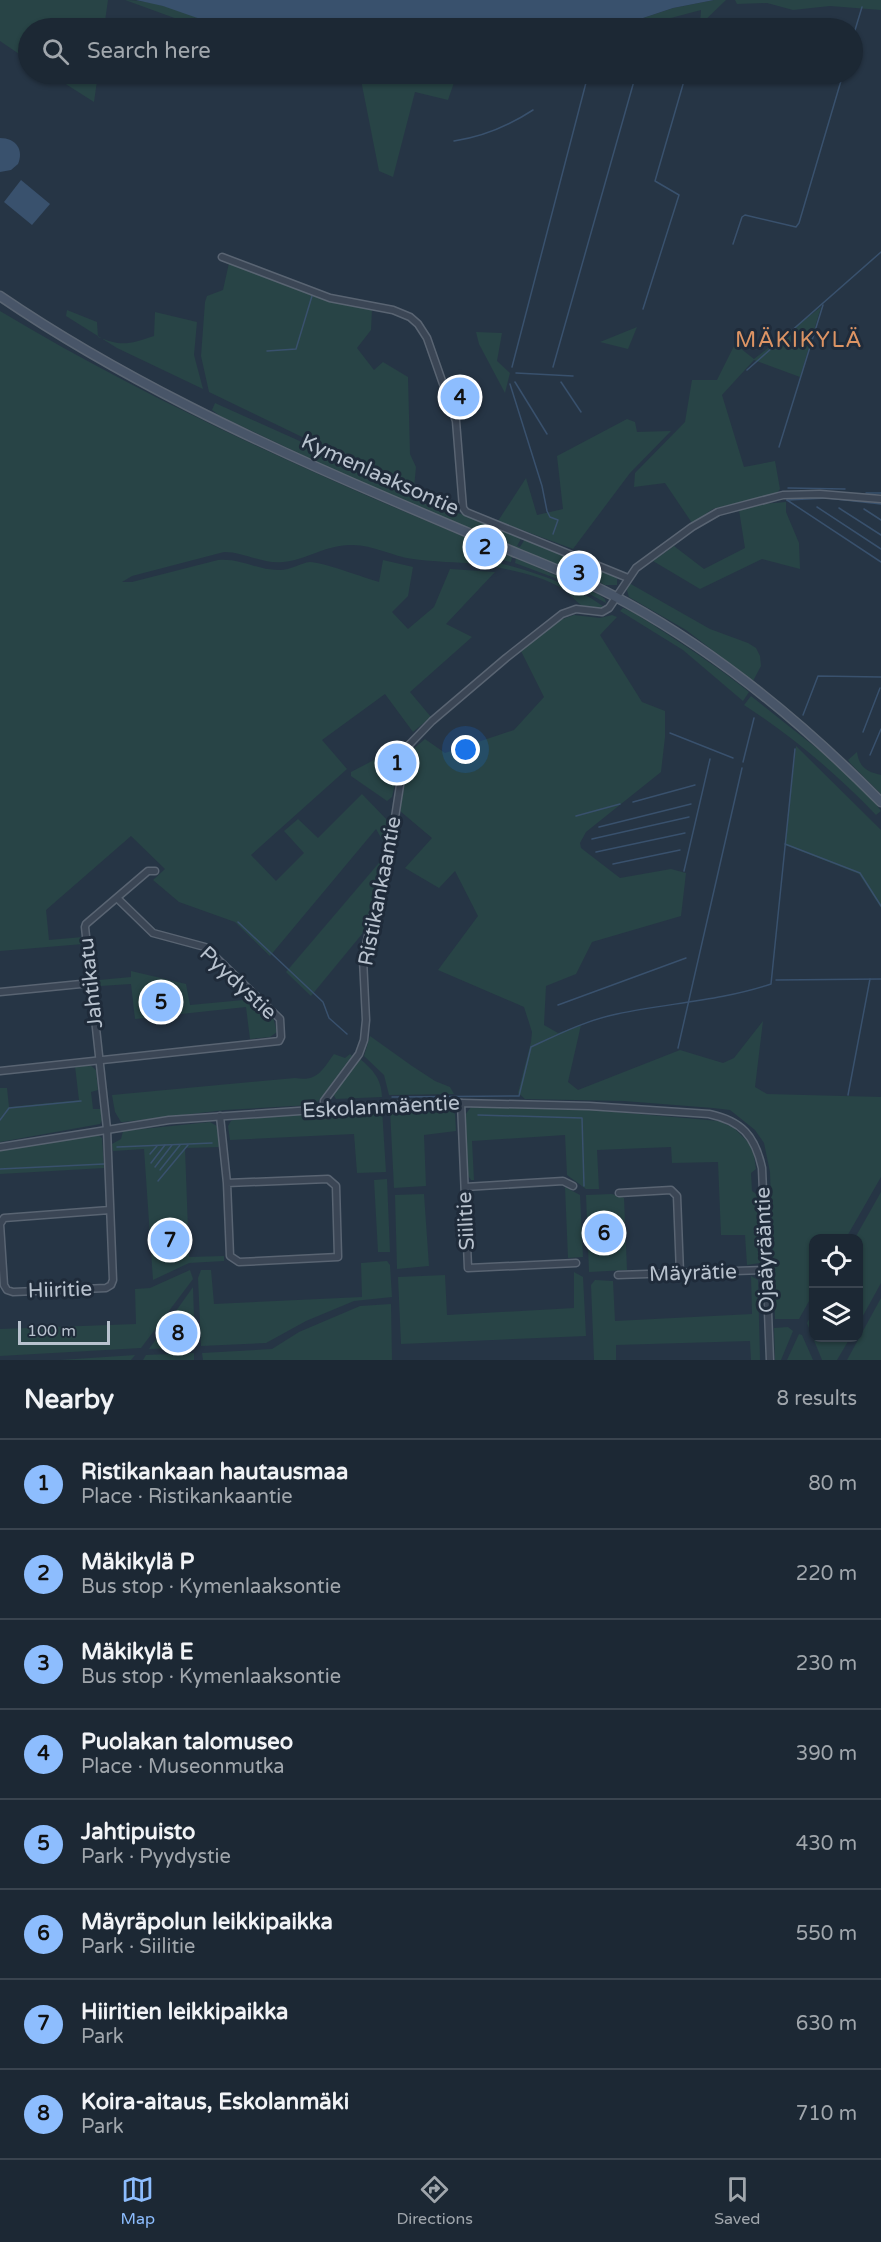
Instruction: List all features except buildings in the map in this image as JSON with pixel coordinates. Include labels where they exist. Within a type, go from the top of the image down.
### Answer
[{"type":"main road","name":"Kymenlaaksontie","points":[[0,296],[100,357],[216,420],[326,472],[572,576],[616,597],[693,644],[777,707],[881,802]]},
{"type":"street","points":[[222,258],[308,291],[354,304],[393,309],[414,320],[427,338],[456,421],[463,508],[466,512],[628,578]]},
{"type":"street","points":[[616,597],[636,568],[692,526],[718,512],[783,495],[820,494],[881,499]]},
{"type":"street","name":"Ristikankaantie","points":[[324,1110],[324,1101],[359,1054],[364,1040],[366,1020],[363,959],[372,918],[385,882],[408,746],[432,721],[562,614],[576,609],[602,612],[609,608],[616,597]]},
{"type":"street","name":"Jahtikatu","points":[[106,1129],[85,927],[148,871],[155,870]]},
{"type":"street","name":"Pyydystie","points":[[99,1060],[279,1041],[282,1034],[280,1019],[206,947],[153,933],[118,898]]},
{"type":"street","points":[[0,992],[91,983]]},
{"type":"street","points":[[0,1071],[99,1060]]},
{"type":"street","name":"Eskolanmäentie","points":[[0,1147],[169,1120],[461,1103],[590,1106],[709,1114],[734,1122],[755,1142]]},
{"type":"street","name":"Siilitie","points":[[461,1103],[468,1268],[576,1263]]},
{"type":"street","points":[[220,1116],[227,1183],[230,1256],[239,1262],[338,1257],[336,1185],[333,1181],[328,1179],[227,1183]]},
{"type":"street","name":"Hiiritie","points":[[106,1129],[110,1210],[113,1280],[111,1285],[106,1288],[13,1292],[7,1290],[4,1285],[0,1224],[4,1218],[110,1210]]},
{"type":"street","name":"Ojaäyrääntie","points":[[755,1142],[762,1168],[770,1360]]},
{"type":"street","points":[[465,1187],[562,1181],[573,1186]]},
{"type":"street","points":[[619,1193],[670,1190],[675,1192],[680,1273]]},
{"type":"street","name":"Mäyrätie","points":[[618,1275],[767,1270]]},
{"type":"green space","points":[[0,0],[108,0],[105,18],[18,18],[18,53],[0,41]]},
{"type":"green space","points":[[125,0],[164,6],[200,18],[174,18]]},
{"type":"green space","points":[[726,0],[707,18],[700,18],[701,10],[671,18],[643,18],[673,8]]},
{"type":"green space","points":[[735,0],[881,0],[881,10],[830,6],[793,10],[767,3],[737,4]]},
{"type":"green space","points":[[66,84],[97,84],[94,102]]},
{"type":"green space","points":[[362,84],[454,84],[448,100],[415,92],[393,177],[379,171]]},
{"type":"green space","points":[[229,263],[317,295],[372,309],[371,330],[357,348],[374,370],[383,362],[408,377],[410,454],[416,467],[414,488],[393,475],[331,451],[209,392],[201,356],[205,302],[207,296],[223,290]]},
{"type":"green space","points":[[821,307],[800,377],[754,360],[722,395],[744,467],[775,461],[780,489],[777,493],[713,509],[692,523],[665,483],[634,487],[635,473],[685,422],[692,380],[717,380],[735,344],[754,359]]},
{"type":"green space","points":[[67,310],[97,322],[98,336],[66,316]]},
{"type":"green space","points":[[0,311],[56,344],[171,405],[288,461],[482,546],[478,564],[413,559],[358,545],[333,547],[283,562],[224,552],[132,576],[122,582],[132,582],[218,560],[226,560],[278,570],[310,562],[379,582],[383,560],[413,567],[408,596],[392,612],[408,629],[434,607],[450,569],[495,572],[446,624],[472,637],[410,692],[431,717],[413,732],[385,694],[322,740],[347,769],[251,855],[276,881],[304,853],[284,831],[298,819],[318,838],[362,794],[388,821],[384,843],[376,829],[270,956],[235,922],[179,902],[153,880],[165,869],[131,836],[46,910],[49,940],[83,937],[83,944],[0,951]]},
{"type":"green space","points":[[155,312],[197,322],[194,355],[203,389],[117,348],[102,338],[126,343],[154,336]]},
{"type":"green space","points":[[637,327],[628,349],[600,342]]},
{"type":"green space","points":[[476,332],[502,333],[497,361],[510,373],[505,393],[479,344]]},
{"type":"green space","points":[[215,403],[402,487],[422,502],[435,508],[474,517],[522,537],[517,546],[520,547],[525,539],[581,564],[577,571],[540,558],[366,485],[220,416],[212,410]]},
{"type":"green space","points":[[627,419],[635,422],[637,432],[671,431],[630,473],[573,549],[498,521],[526,478],[537,515],[563,509],[557,456]]},
{"type":"green space","points":[[786,502],[786,512],[799,543],[800,569],[762,559],[700,589],[653,561],[674,546],[704,569],[745,548],[739,510],[761,504]]},
{"type":"green space","points":[[488,548],[512,557],[511,562],[485,557]]},
{"type":"green space","points":[[516,558],[598,594],[605,599],[606,603],[571,584],[515,563]]},
{"type":"green space","points":[[485,561],[492,561],[550,579],[578,591],[604,607],[598,610],[587,609],[555,585],[527,574],[487,565]]},
{"type":"green space","points":[[585,564],[614,576],[617,578],[617,585],[605,585],[581,573]]},
{"type":"green space","points":[[629,583],[710,629],[756,648],[761,666],[753,681],[686,630],[629,597],[626,587]]},
{"type":"green space","points":[[623,608],[664,632],[739,684],[749,692],[743,701],[683,650],[620,611]]},
{"type":"green space","points":[[574,615],[617,617],[600,635],[642,702],[665,711],[661,772],[586,832],[580,843],[581,848],[620,878],[671,869],[686,873],[681,916],[592,942],[576,974],[546,986],[544,1025],[558,1033],[581,1025],[568,1082],[578,1090],[680,1050],[723,1063],[734,1058],[763,1021],[755,1087],[767,1094],[881,1097],[881,1177],[848,1234],[809,1234],[809,1301],[799,1319],[775,1319],[770,1172],[764,1143],[755,1130],[730,1110],[624,1101],[525,1099],[518,1093],[532,1032],[524,1007],[438,970],[478,916],[455,871],[439,888],[405,868],[432,838],[400,811],[412,750],[425,739],[445,753],[514,730],[544,697],[521,651],[560,620]]},
{"type":"green space","points":[[751,696],[819,750],[871,797],[881,811],[876,815],[813,756],[744,705]]},
{"type":"green space","points":[[796,746],[881,830],[881,908],[859,874],[785,845]]},
{"type":"green space","points":[[403,748],[392,797],[387,801],[351,776],[351,772],[393,750]]},
{"type":"green space","points":[[857,752],[864,768],[881,775],[881,794],[848,760]]},
{"type":"green space","points":[[384,857],[379,885],[362,934],[311,996],[286,972]]},
{"type":"green space","points":[[131,971],[186,984],[190,1005],[254,999],[273,1017],[277,1032],[270,1037],[250,1039],[246,1007],[135,1019],[131,984],[100,986],[99,980],[131,977]]},
{"type":"green space","points":[[370,1036],[435,1081],[450,1087],[454,1094],[389,1095],[384,1075],[364,1056]]},
{"type":"green space","points":[[334,1054],[345,1058],[350,1054],[352,1056],[321,1098],[311,1105],[225,1110],[123,1122],[115,1112],[112,1095],[309,1078],[319,1074]]},
{"type":"green space","points":[[359,1058],[375,1075],[382,1097],[336,1099],[333,1094]]},
{"type":"green space","points":[[90,1065],[96,1070],[98,1090],[91,1092],[93,1109],[101,1109],[100,1124],[0,1142],[0,1088],[7,1088],[9,1107],[79,1100],[75,1066]]},
{"type":"green space","points":[[471,1107],[593,1110],[719,1121],[734,1128],[749,1143],[754,1155],[756,1169],[751,1173],[752,1191],[759,1196],[762,1259],[760,1263],[747,1265],[745,1235],[721,1235],[718,1162],[672,1163],[671,1147],[597,1150],[599,1189],[586,1189],[567,1175],[565,1135],[472,1141],[474,1180],[471,1180],[467,1174],[465,1115]]},
{"type":"green space","points":[[382,1109],[386,1172],[357,1173],[354,1134],[230,1140],[228,1126],[231,1121],[238,1118]]},
{"type":"green space","points":[[450,1109],[455,1114],[456,1131],[424,1135],[426,1186],[394,1188],[390,1110]]},
{"type":"green space","points":[[210,1122],[217,1126],[219,1147],[185,1148],[189,1257],[224,1256],[224,1261],[189,1263],[153,1280],[144,1149],[113,1151],[112,1144],[121,1139],[123,1131]]},
{"type":"green space","points":[[89,1134],[102,1138],[104,1168],[0,1174],[0,1151]]},
{"type":"green space","points":[[387,1179],[390,1252],[378,1252],[374,1180]]},
{"type":"green space","points":[[565,1187],[580,1195],[583,1257],[568,1258]]},
{"type":"green space","points":[[881,1192],[881,1283],[863,1316],[863,1234],[857,1234]]},
{"type":"green space","points":[[424,1194],[429,1266],[397,1269],[395,1195]]},
{"type":"green space","points":[[612,1194],[624,1198],[627,1270],[589,1272],[586,1195]]},
{"type":"green space","points":[[387,1261],[390,1265],[392,1297],[354,1301],[306,1321],[266,1343],[201,1346],[198,1278],[201,1270],[211,1270],[214,1304],[362,1297],[361,1263]]},
{"type":"green space","points":[[190,1270],[193,1279],[141,1348],[0,1356],[0,1329],[136,1324],[135,1289],[150,1288]]},
{"type":"green space","points":[[574,1272],[583,1277],[586,1336],[401,1344],[398,1277],[445,1275],[447,1315],[574,1308]]},
{"type":"green space","points":[[751,1276],[758,1280],[760,1360],[751,1360],[750,1341],[616,1345],[616,1360],[594,1360],[591,1285],[595,1280],[613,1281],[615,1321],[752,1314]]},
{"type":"green space","points":[[193,1287],[195,1347],[149,1349]]},
{"type":"green space","points":[[881,1298],[881,1360],[847,1360],[857,1342],[863,1342],[863,1331]]},
{"type":"green space","points":[[391,1304],[392,1360],[203,1360],[202,1353],[272,1349],[299,1332],[360,1306]]},
{"type":"green space","points":[[788,1327],[793,1331],[781,1360],[775,1360],[774,1328]]},
{"type":"green space","points":[[799,1334],[802,1335],[813,1360],[787,1360]]},
{"type":"green space","points":[[815,1342],[848,1342],[837,1360],[822,1360]]},
{"type":"green space","points":[[194,1353],[194,1360],[143,1360],[146,1355]]},
{"type":"green space","points":[[135,1355],[131,1360],[60,1360]]},
{"type":"water","points":[[136,0],[714,0],[673,8],[643,18],[197,18],[163,6]]},
{"type":"water","points":[[0,138],[10,140],[17,146],[20,159],[11,170],[0,172]]},
{"type":"water","points":[[21,180],[50,204],[32,225],[4,202]]},
{"type":"waterway","points":[[859,18],[862,7]]},
{"type":"waterway","points":[[512,367],[586,84]]},
{"type":"waterway","points":[[553,367],[633,84]]},
{"type":"waterway","points":[[643,309],[679,195],[655,181],[683,84]]},
{"type":"waterway","points":[[733,244],[742,217],[745,215],[796,227],[799,223],[840,84]]},
{"type":"waterway","points":[[454,141],[495,130],[533,110]]},
{"type":"waterway","points":[[747,370],[881,252]]},
{"type":"waterway","points":[[267,351],[296,349],[312,296]]},
{"type":"waterway","points":[[779,447],[823,305]]},
{"type":"waterway","points":[[516,373],[573,376]]},
{"type":"waterway","points":[[515,382],[547,434]]},
{"type":"waterway","points":[[561,382],[581,412]]},
{"type":"waterway","points":[[510,384],[542,486],[547,511],[550,517],[558,520],[553,534]]},
{"type":"waterway","points":[[788,488],[845,489]]},
{"type":"waterway","points":[[866,493],[881,493]]},
{"type":"waterway","points":[[787,500],[827,498],[881,504]]},
{"type":"waterway","points":[[787,500],[881,562]]},
{"type":"waterway","points":[[817,507],[881,549]]},
{"type":"waterway","points":[[839,508],[881,535]]},
{"type":"waterway","points":[[864,509],[881,520]]},
{"type":"waterway","points":[[803,715],[818,676],[881,677]]},
{"type":"waterway","points":[[863,732],[880,688]]},
{"type":"waterway","points":[[743,762],[754,718]]},
{"type":"waterway","points":[[870,755],[881,729]]},
{"type":"waterway","points":[[670,733],[733,758]]},
{"type":"waterway","points":[[392,1097],[519,1096],[531,1047],[563,1032],[617,1014],[713,998],[771,984],[795,749]]},
{"type":"waterway","points":[[684,871],[710,759]]},
{"type":"waterway","points":[[678,1048],[742,768]]},
{"type":"waterway","points":[[633,802],[695,785]]},
{"type":"waterway","points":[[576,816],[620,804]]},
{"type":"waterway","points":[[599,827],[691,804]]},
{"type":"waterway","points":[[592,839],[689,817]]},
{"type":"waterway","points":[[596,852],[685,833]]},
{"type":"waterway","points":[[785,844],[860,873],[881,906]]},
{"type":"waterway","points":[[613,864],[680,850]]},
{"type":"waterway","points":[[238,922],[323,1002],[329,1018],[347,1034]]},
{"type":"waterway","points":[[558,1005],[686,958]]},
{"type":"waterway","points":[[848,1095],[870,979]]},
{"type":"waterway","points":[[776,980],[881,979]]},
{"type":"waterway","points":[[0,1120],[9,1108],[81,1101]]},
{"type":"waterway","points":[[478,1115],[582,1118],[584,1186]]},
{"type":"waterway","points":[[117,1147],[212,1143]]},
{"type":"waterway","points":[[151,1163],[165,1145]]},
{"type":"waterway","points":[[155,1167],[172,1145]]},
{"type":"waterway","points":[[160,1170],[180,1145]]},
{"type":"waterway","points":[[158,1181],[188,1145]]},
{"type":"waterway","points":[[150,1154],[157,1146]]},
{"type":"waterway","points":[[0,1169],[104,1164]]},
{"type":"place","name":"Puolakan talomuseo","points":[[460,397]]},
{"type":"place","name":"Mäkikylä P","points":[[485,547]]},
{"type":"place","name":"Mäkikylä E","points":[[579,573]]},
{"type":"place","name":"Ristikankaan hautausmaa","points":[[397,763]]},
{"type":"place","name":"Jahtipuisto","points":[[161,1002]]},
{"type":"place","name":"Mäyräpolun leikkipaikka","points":[[604,1233]]},
{"type":"place","name":"Hiiritien leikkipaikka","points":[[170,1240]]},
{"type":"place","name":"Koira-aitaus, Eskolanmäki","points":[[178,1333]]},
{"type":"district","name":"MÄKIKYLÄ","points":[[799,340]]}]
